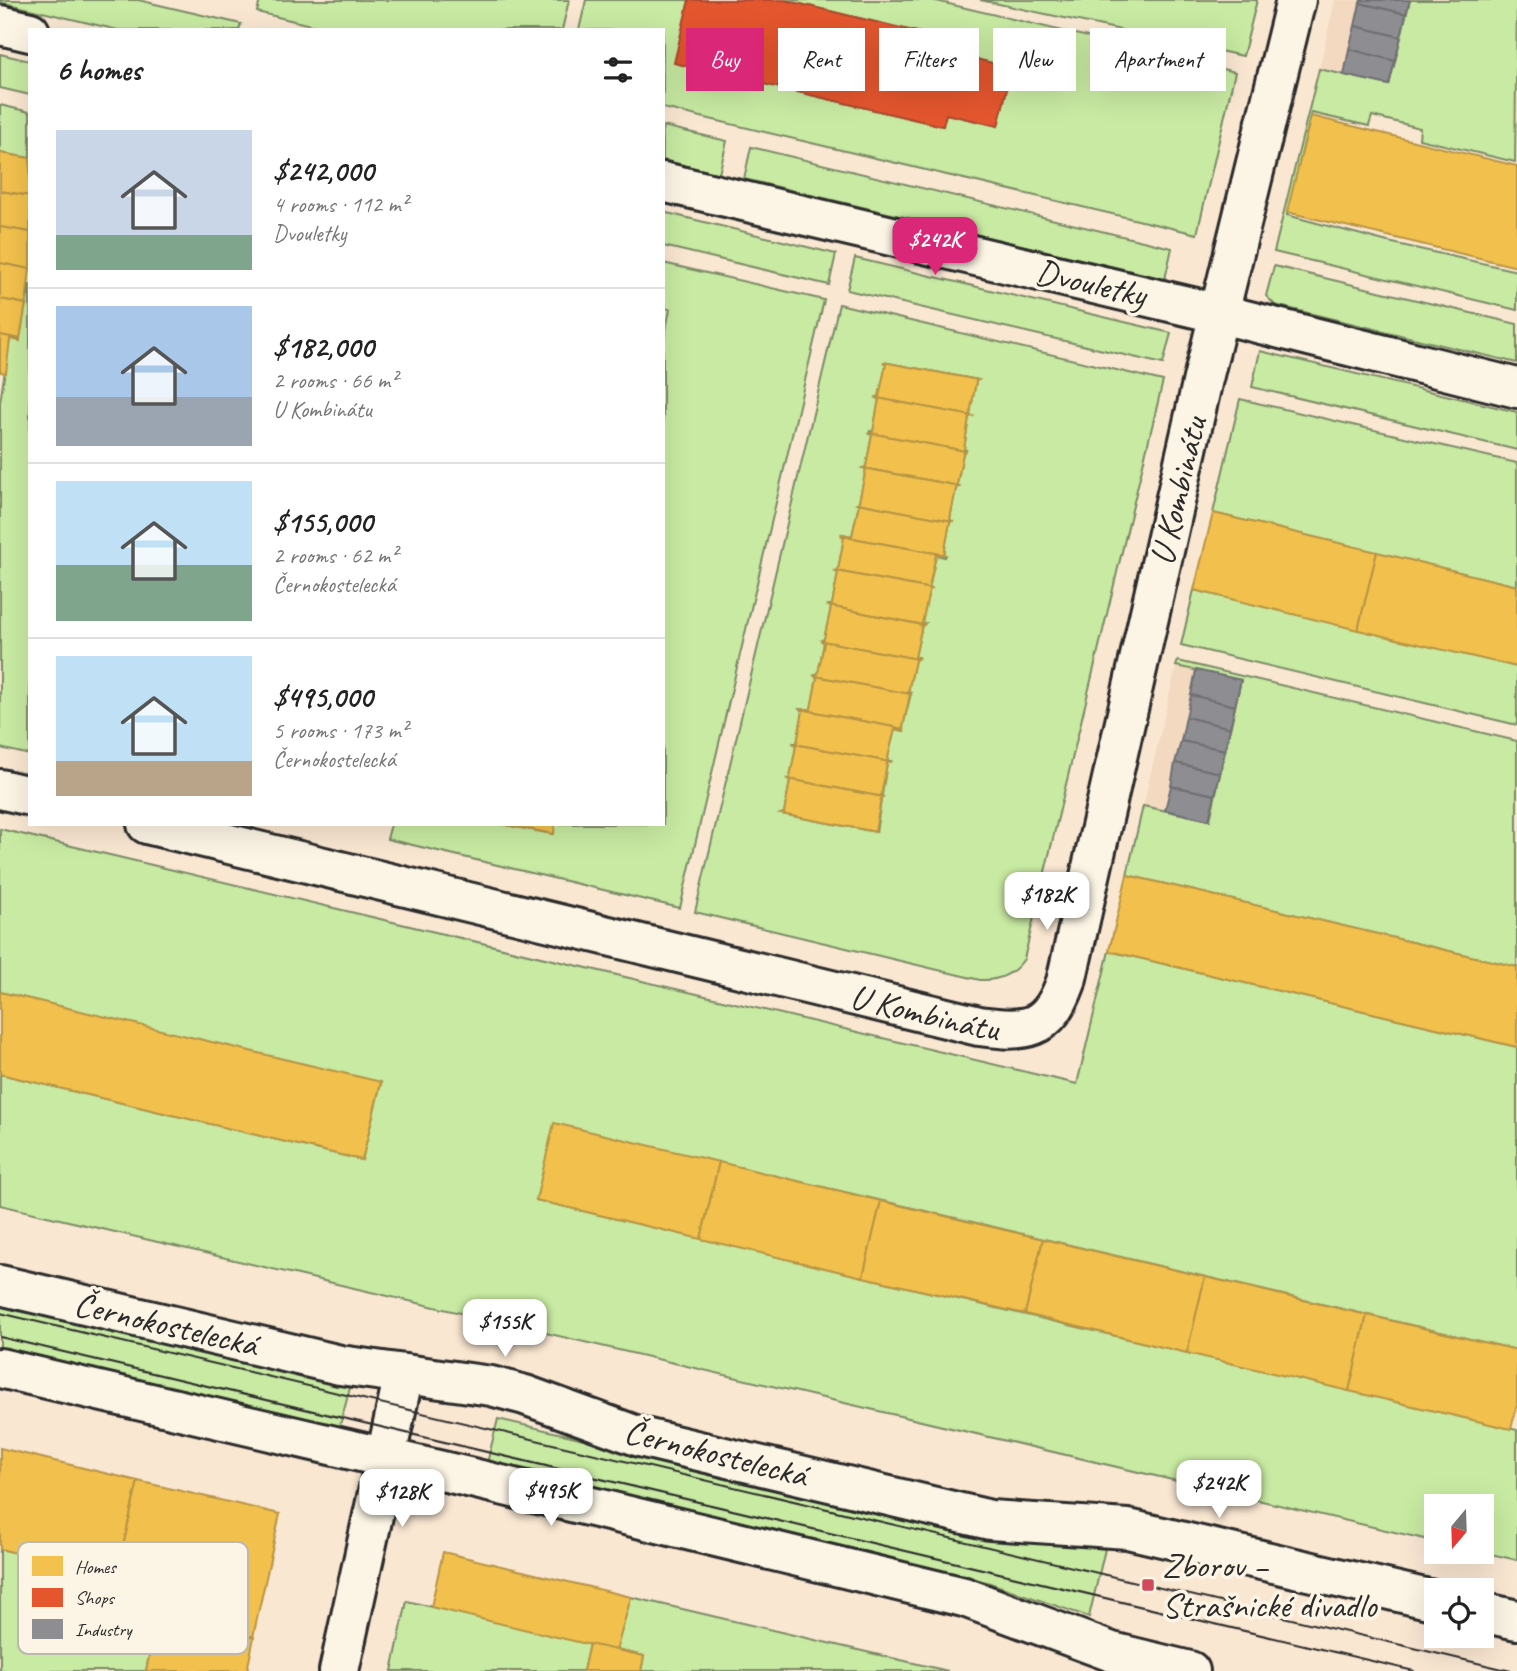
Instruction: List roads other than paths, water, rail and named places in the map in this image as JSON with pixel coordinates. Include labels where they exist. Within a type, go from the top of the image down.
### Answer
[{"type":"street","name":"U Kombinátu","points":[[155,826],[979,1026],[1026,1029],[1051,1013],[1066,982],[1203,379],[1296,0]]},
{"type":"street","points":[[0,25],[28,32]]},
{"type":"street","name":"Dvouletky","points":[[665,182],[1221,314],[1517,388]]},
{"type":"street","points":[[0,789],[28,796]]},
{"type":"street","name":"Černokostelecká","points":[[0,1284],[340,1365],[491,1386],[525,1395],[640,1437],[990,1520],[1129,1529],[1424,1598]]},
{"type":"street","points":[[0,1368],[964,1597],[1112,1653],[1190,1671]]},
{"type":"street","points":[[339,1671],[404,1374]]},
{"type":"street","points":[[1494,1615],[1517,1620]]},
{"type":"tram line","points":[[0,1313],[1511,1671]]},
{"type":"tram line","points":[[0,1337],[1414,1671]]},
{"type":"place","name":"Zborov – Strašnické divadlo","points":[[1148,1585]]}]
